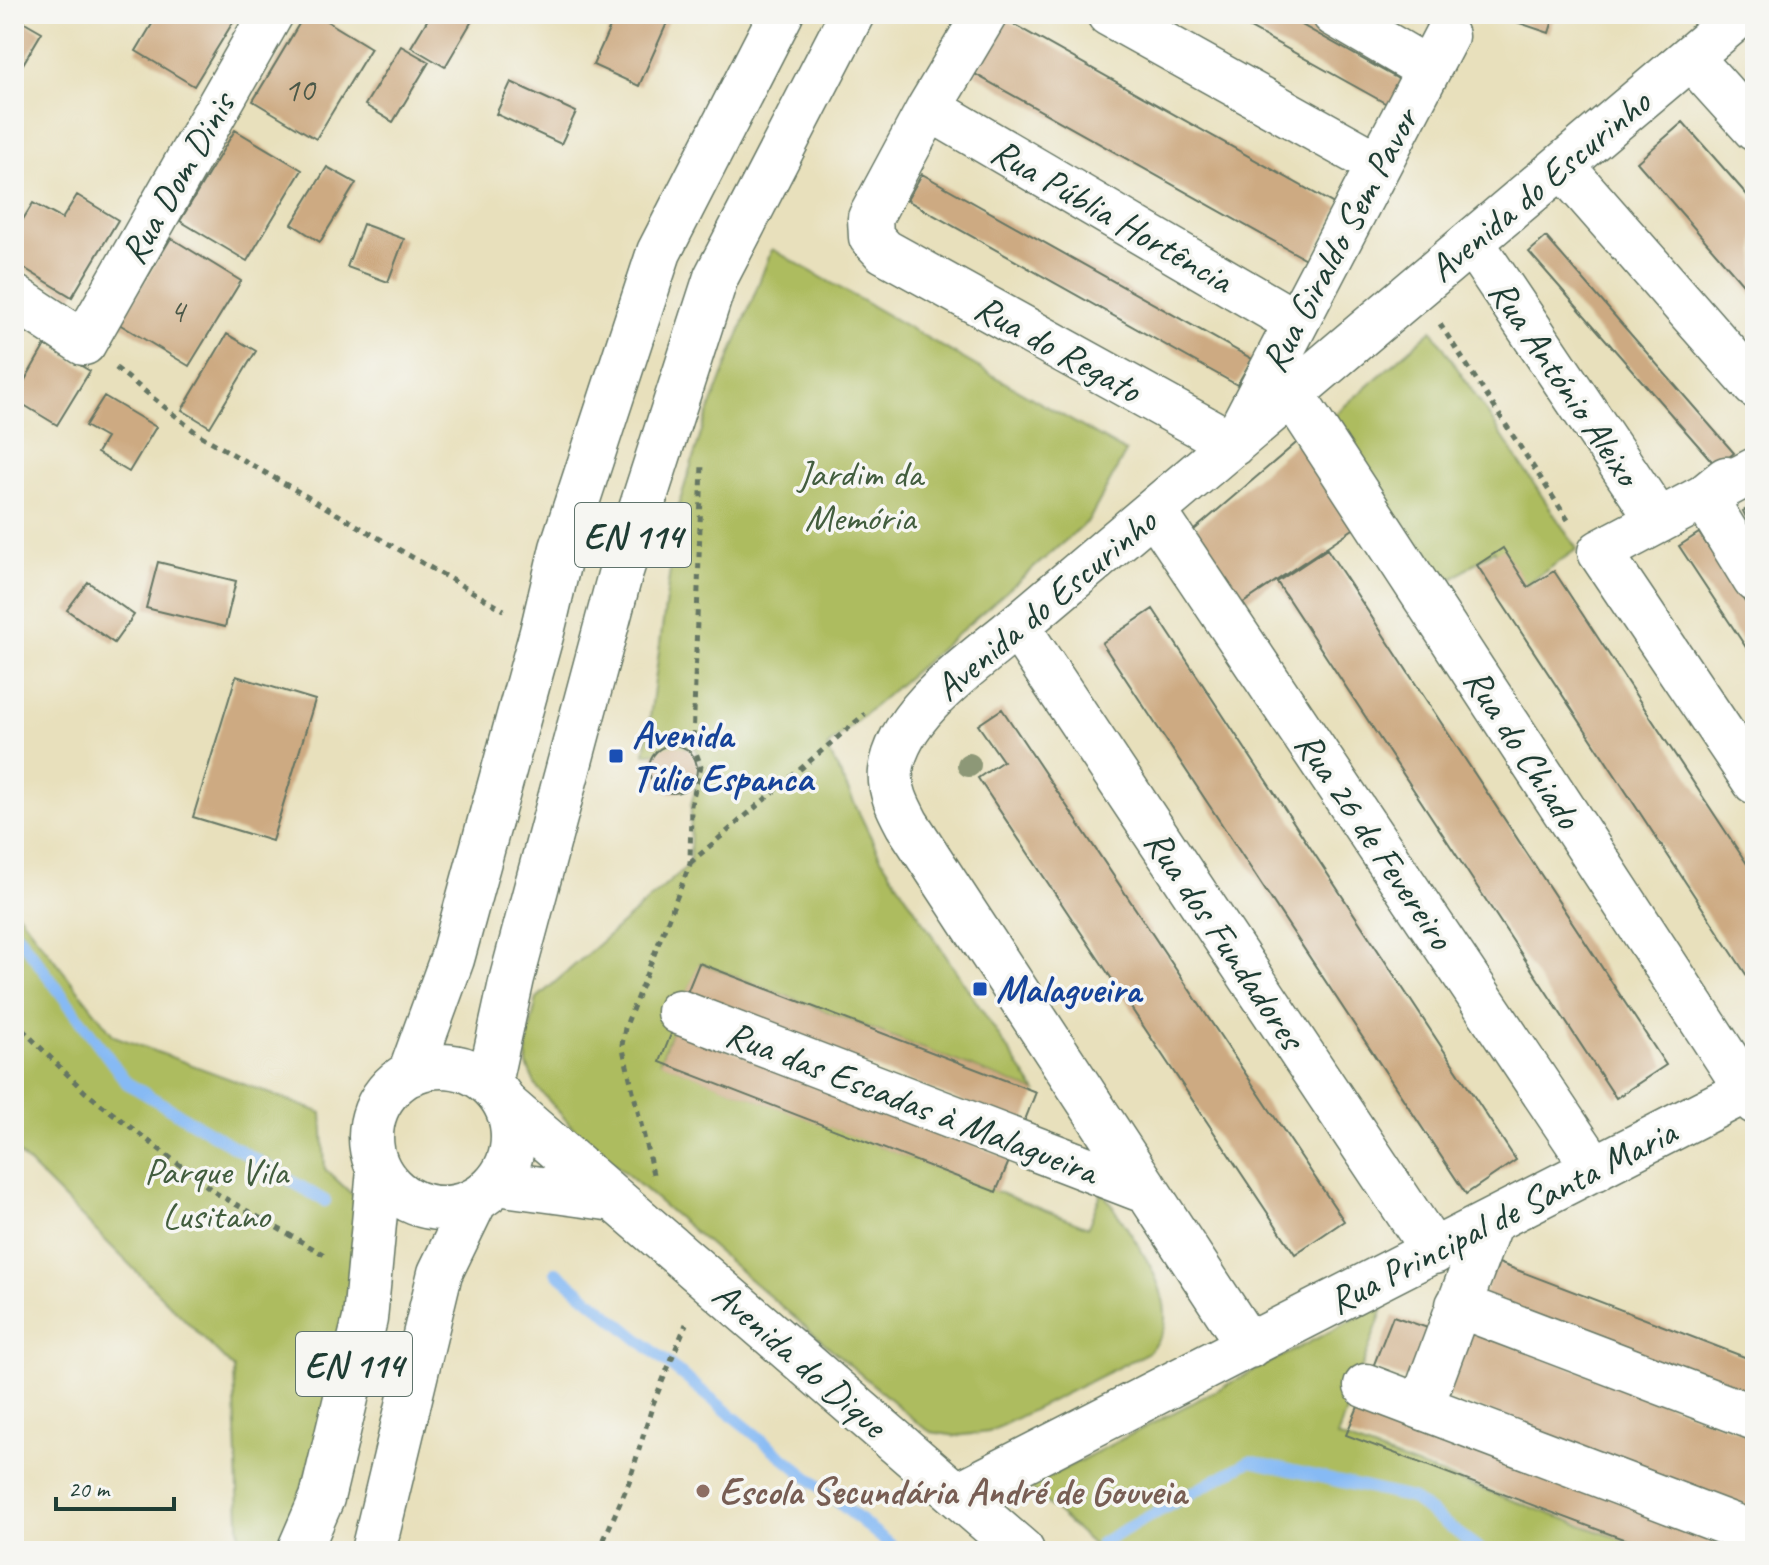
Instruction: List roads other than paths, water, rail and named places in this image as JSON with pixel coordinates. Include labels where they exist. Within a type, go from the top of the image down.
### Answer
[{"type":"street","name":"Rua Dom Dinis","points":[[14,297],[84,343],[271,14]]},
{"type":"street","name":"EN 114","points":[[410,1074],[452,959],[562,548],[659,252],[781,14]]},
{"type":"street","name":"EN 114","points":[[498,1094],[512,978],[621,571],[716,277],[852,14]]},
{"type":"street","points":[[929,108],[985,14]]},
{"type":"street","points":[[1109,14],[1378,164]]},
{"type":"street","name":"Rua Giraldo Sem Pavor","points":[[1233,444],[1437,52],[1334,14]]},
{"type":"street","name":"Avenida do Escurinho","points":[[1249,1346],[907,824],[894,799],[891,773],[898,744],[917,712],[1741,14]]},
{"type":"street","points":[[1690,57],[1755,129]]},
{"type":"street","name":"Rua do Regato","points":[[929,108],[870,218],[871,237],[884,251],[1233,444]]},
{"type":"street","name":"Rua Públia Hortência","points":[[929,108],[1295,322]]},
{"type":"street","points":[[1562,166],[1755,386]]},
{"type":"street","name":"Rua António Aleixo","points":[[1472,243],[1659,521]]},
{"type":"street","name":"Rua do Chiado","points":[[1292,394],[1752,1093]]},
{"type":"street","points":[[1704,497],[1755,455]]},
{"type":"street","points":[[1755,470],[1659,521],[1585,537],[1755,782]]},
{"type":"street","points":[[1704,497],[1755,580]]},
{"type":"street","name":"Rua 26 de Fevereiro","points":[[1154,511],[1595,1169]]},
{"type":"street","name":"Rua dos Fundadores","points":[[1017,626],[1434,1252]]},
{"type":"street","name":"Rua das Escadas à Malagueira","points":[[679,1012],[1145,1191]]},
{"type":"street","points":[[451,1066],[472,1072],[498,1094],[513,1125],[513,1145],[507,1165],[486,1192],[454,1208],[431,1208],[410,1201],[392,1188],[379,1170],[372,1149],[372,1127],[378,1105],[392,1087],[410,1074],[430,1067],[451,1066]]},
{"type":"street","name":"Rua Principal de Santa Maria","points":[[958,1494],[1490,1222],[1752,1093]]},
{"type":"street","name":"Avenida do Dique","points":[[498,1094],[614,1199],[1022,1551]]},
{"type":"street","name":"EN 114","points":[[299,1551],[322,1498],[365,1319],[379,1170]]},
{"type":"street","name":"EN 114","points":[[373,1551],[440,1273],[486,1192]]},
{"type":"street","points":[[486,1192],[614,1199]]},
{"type":"street","points":[[1421,1407],[1490,1222]]},
{"type":"street","points":[[1458,1305],[1755,1418]]},
{"type":"street","points":[[1366,1386],[1755,1534]]},
{"type":"waterway","points":[[14,930],[127,1083],[325,1201]]},
{"type":"waterway","points":[[556,1272],[898,1551]]},
{"type":"waterway","points":[[1101,1543],[1250,1461],[1411,1498],[1482,1551]]},
{"type":"place","name":"Avenida Túlio Espanca","points":[[616,756]]},
{"type":"place","name":"Malagueira","points":[[980,989]]},
{"type":"place","name":"Escola Secundária André de Gouveia","points":[[703,1491]]},
{"type":"park label","name":"Jardim da Memória","points":[[860,495]]},
{"type":"park label","name":"Parque Vila Lusitano","points":[[216,1193]]}]
